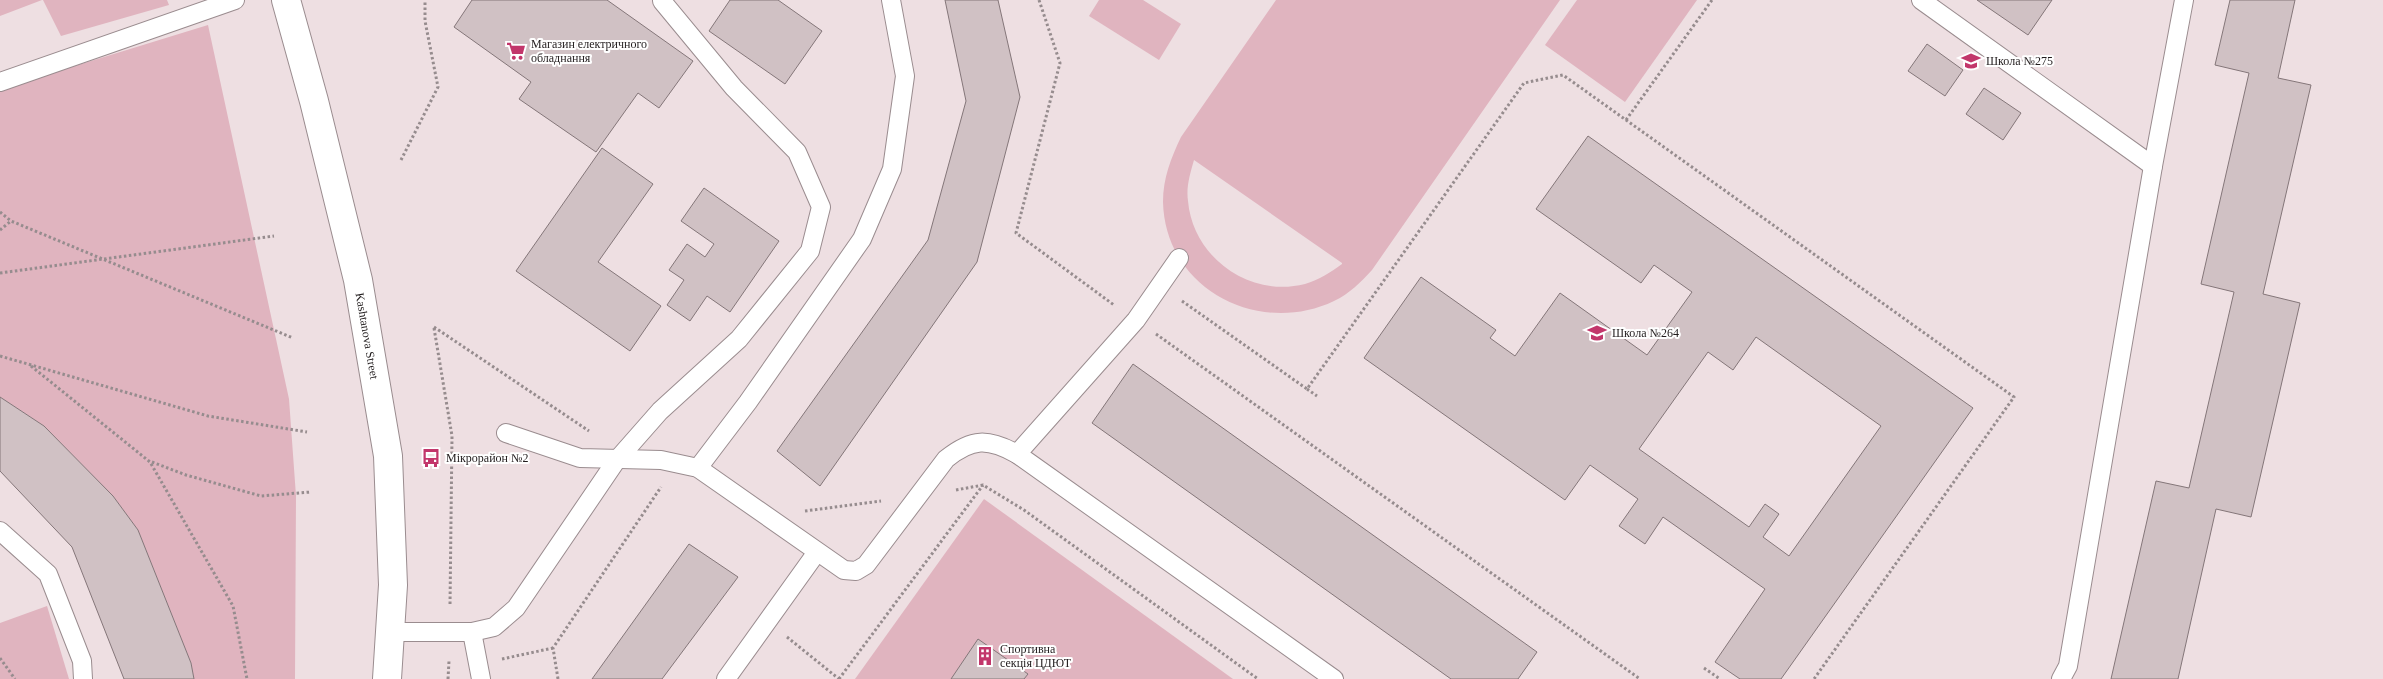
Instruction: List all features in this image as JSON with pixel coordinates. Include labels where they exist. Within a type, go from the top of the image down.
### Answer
[{"type":"street","name":"Kashtanova Street","points":[[286,0],[314,101],[358,280],[388,456],[393,585],[387,679]]},
{"type":"lane","points":[[0,82],[235,0]]},
{"type":"lane","points":[[698,468],[748,402],[862,238],[892,169],[905,76],[891,0]]},
{"type":"lane","points":[[1921,0],[2153,166]]},
{"type":"lane","points":[[2061,679],[2070,657],[2153,166],[2184,0]]},
{"type":"lane","points":[[390,632],[472,632],[494,627],[516,608],[616,461],[660,411],[739,339],[810,251],[820,207],[797,152],[734,88],[662,1]]},
{"type":"lane","points":[[1017,454],[1136,320],[1179,258]]},
{"type":"lane","points":[[506,432],[580,458],[616,461],[661,460],[698,468],[844,570],[856,571],[866,565],[881,547],[946,460],[960,448],[979,442],[997,443],[1017,454],[1334,679]]},
{"type":"lane","points":[[0,531],[48,574],[82,661],[84,679]]},
{"type":"lane","points":[[726,679],[817,552]]},
{"type":"lane","points":[[472,632],[482,679]]},
{"type":"path","points":[[401,160],[438,87],[425,21],[425,0]]},
{"type":"path","points":[[1040,0],[1060,63],[1016,233],[1640,679]]},
{"type":"path","points":[[1626,120],[1712,0]]},
{"type":"path","points":[[1307,388],[1524,83],[1563,75],[2014,397],[1814,679]]},
{"type":"path","points":[[0,212],[11,221],[101,260],[293,338]]},
{"type":"path","points":[[0,230],[11,221]]},
{"type":"path","points":[[0,274],[274,236]]},
{"type":"path","points":[[1160,285],[1317,396]]},
{"type":"path","points":[[448,679],[452,436],[434,327],[597,436]]},
{"type":"path","points":[[0,356],[208,416],[307,432]]},
{"type":"path","points":[[31,366],[150,462],[186,475],[261,496],[311,492]]},
{"type":"path","points":[[150,462],[233,606],[247,679]]},
{"type":"path","points":[[558,679],[553,648],[677,464]]},
{"type":"path","points":[[767,622],[839,679],[983,485]]},
{"type":"path","points":[[798,512],[918,497],[983,485],[1024,510],[1258,679]]},
{"type":"path","points":[[0,658],[15,679]]},
{"type":"path","points":[[1704,668],[1720,679]]},
{"type":"path","points":[[1629,679],[1633,674]]},
{"type":"shaded area","points":[[0,0],[42,0],[0,16]]},
{"type":"shaded area","points":[[43,0],[167,0],[169,5],[61,36]]},
{"type":"shaded area","points":[[1099,0],[1143,0],[1181,24],[1159,60],[1089,16]]},
{"type":"shaded area","points":[[1276,0],[1560,0],[1372,270],[1350,291],[1334,301],[1305,311],[1276,313],[1247,308],[1221,298],[1198,281],[1180,259],[1168,233],[1163,202],[1168,168],[1181,137]],"holes":[[[1194,160],[1342,263],[1329,273],[1315,280],[1305,284],[1284,287],[1264,285],[1245,279],[1228,269],[1213,256],[1201,240],[1192,222],[1188,191]]]},
{"type":"shaded area","points":[[1577,0],[1697,0],[1625,102],[1545,45]]},
{"type":"shaded area","points":[[208,25],[289,399],[296,496],[295,679],[194,679],[191,663],[138,530],[113,496],[44,426],[0,397],[0,89]]},
{"type":"shaded area","points":[[984,499],[1233,679],[855,679]]},
{"type":"shaded area","points":[[47,606],[69,679],[0,679],[0,623]]},
{"type":"building","points":[[472,0],[607,0],[693,61],[659,108],[638,93],[596,152],[519,99],[531,82],[454,27]]},
{"type":"building","points":[[730,0],[778,0],[822,31],[785,84],[709,31]]},
{"type":"building","points":[[945,0],[998,0],[1020,97],[977,262],[820,486],[777,451],[928,240],[966,101]]},
{"type":"building","points":[[1977,0],[2052,0],[2028,35]]},
{"type":"building","points":[[2230,0],[2295,0],[2278,78],[2311,85],[2263,294],[2300,303],[2251,517],[2216,509],[2178,679],[2111,679],[2156,481],[2189,488],[2234,292],[2201,284],[2249,73],[2215,65]]},
{"type":"building","points":[[1927,44],[1963,70],[1945,96],[1908,71]]},
{"type":"building","points":[[1984,88],[2021,113],[2003,140],[1966,114]]},
{"type":"building","points":[[1588,136],[1973,408],[1781,679],[1740,679],[1715,662],[1765,589],[1663,517],[1645,544],[1619,526],[1638,499],[1590,465],[1565,500],[1364,358],[1421,277],[1496,330],[1490,338],[1515,356],[1560,293],[1647,355],[1692,292],[1654,265],[1641,283],[1536,209]],"holes":[[[1756,337],[1881,426],[1789,556],[1763,537],[1779,514],[1765,504],[1749,527],[1639,449],[1708,352],[1733,370]]]},
{"type":"building","points":[[602,148],[653,184],[598,262],[661,306],[630,351],[516,271]]},
{"type":"building","points":[[704,188],[779,241],[730,312],[707,296],[690,321],[667,305],[684,280],[669,270],[687,244],[705,257],[714,244],[681,221]]},
{"type":"building","points":[[1133,364],[1537,652],[1518,679],[1451,679],[1092,423]]},
{"type":"building","points":[[0,397],[44,426],[113,496],[138,530],[191,663],[194,679],[124,679],[72,547],[0,471]]},
{"type":"building","points":[[689,544],[738,577],[662,679],[592,679]]},
{"type":"building","name":"Спортивна секція ЦДЮТ","points":[[978,639],[1028,674],[1024,679],[951,679]]},
{"type":"place","name":"Магазин електричного обладнання","points":[[516,51]]},
{"type":"place","name":"Школа №275","points":[[1971,61]]},
{"type":"place","name":"Школа №264","points":[[1597,333]]},
{"type":"place","name":"Мікрорайон №2","points":[[431,458]]},
{"type":"place","name":"Спортивна секція ЦДЮТ","points":[[985,656]]}]
